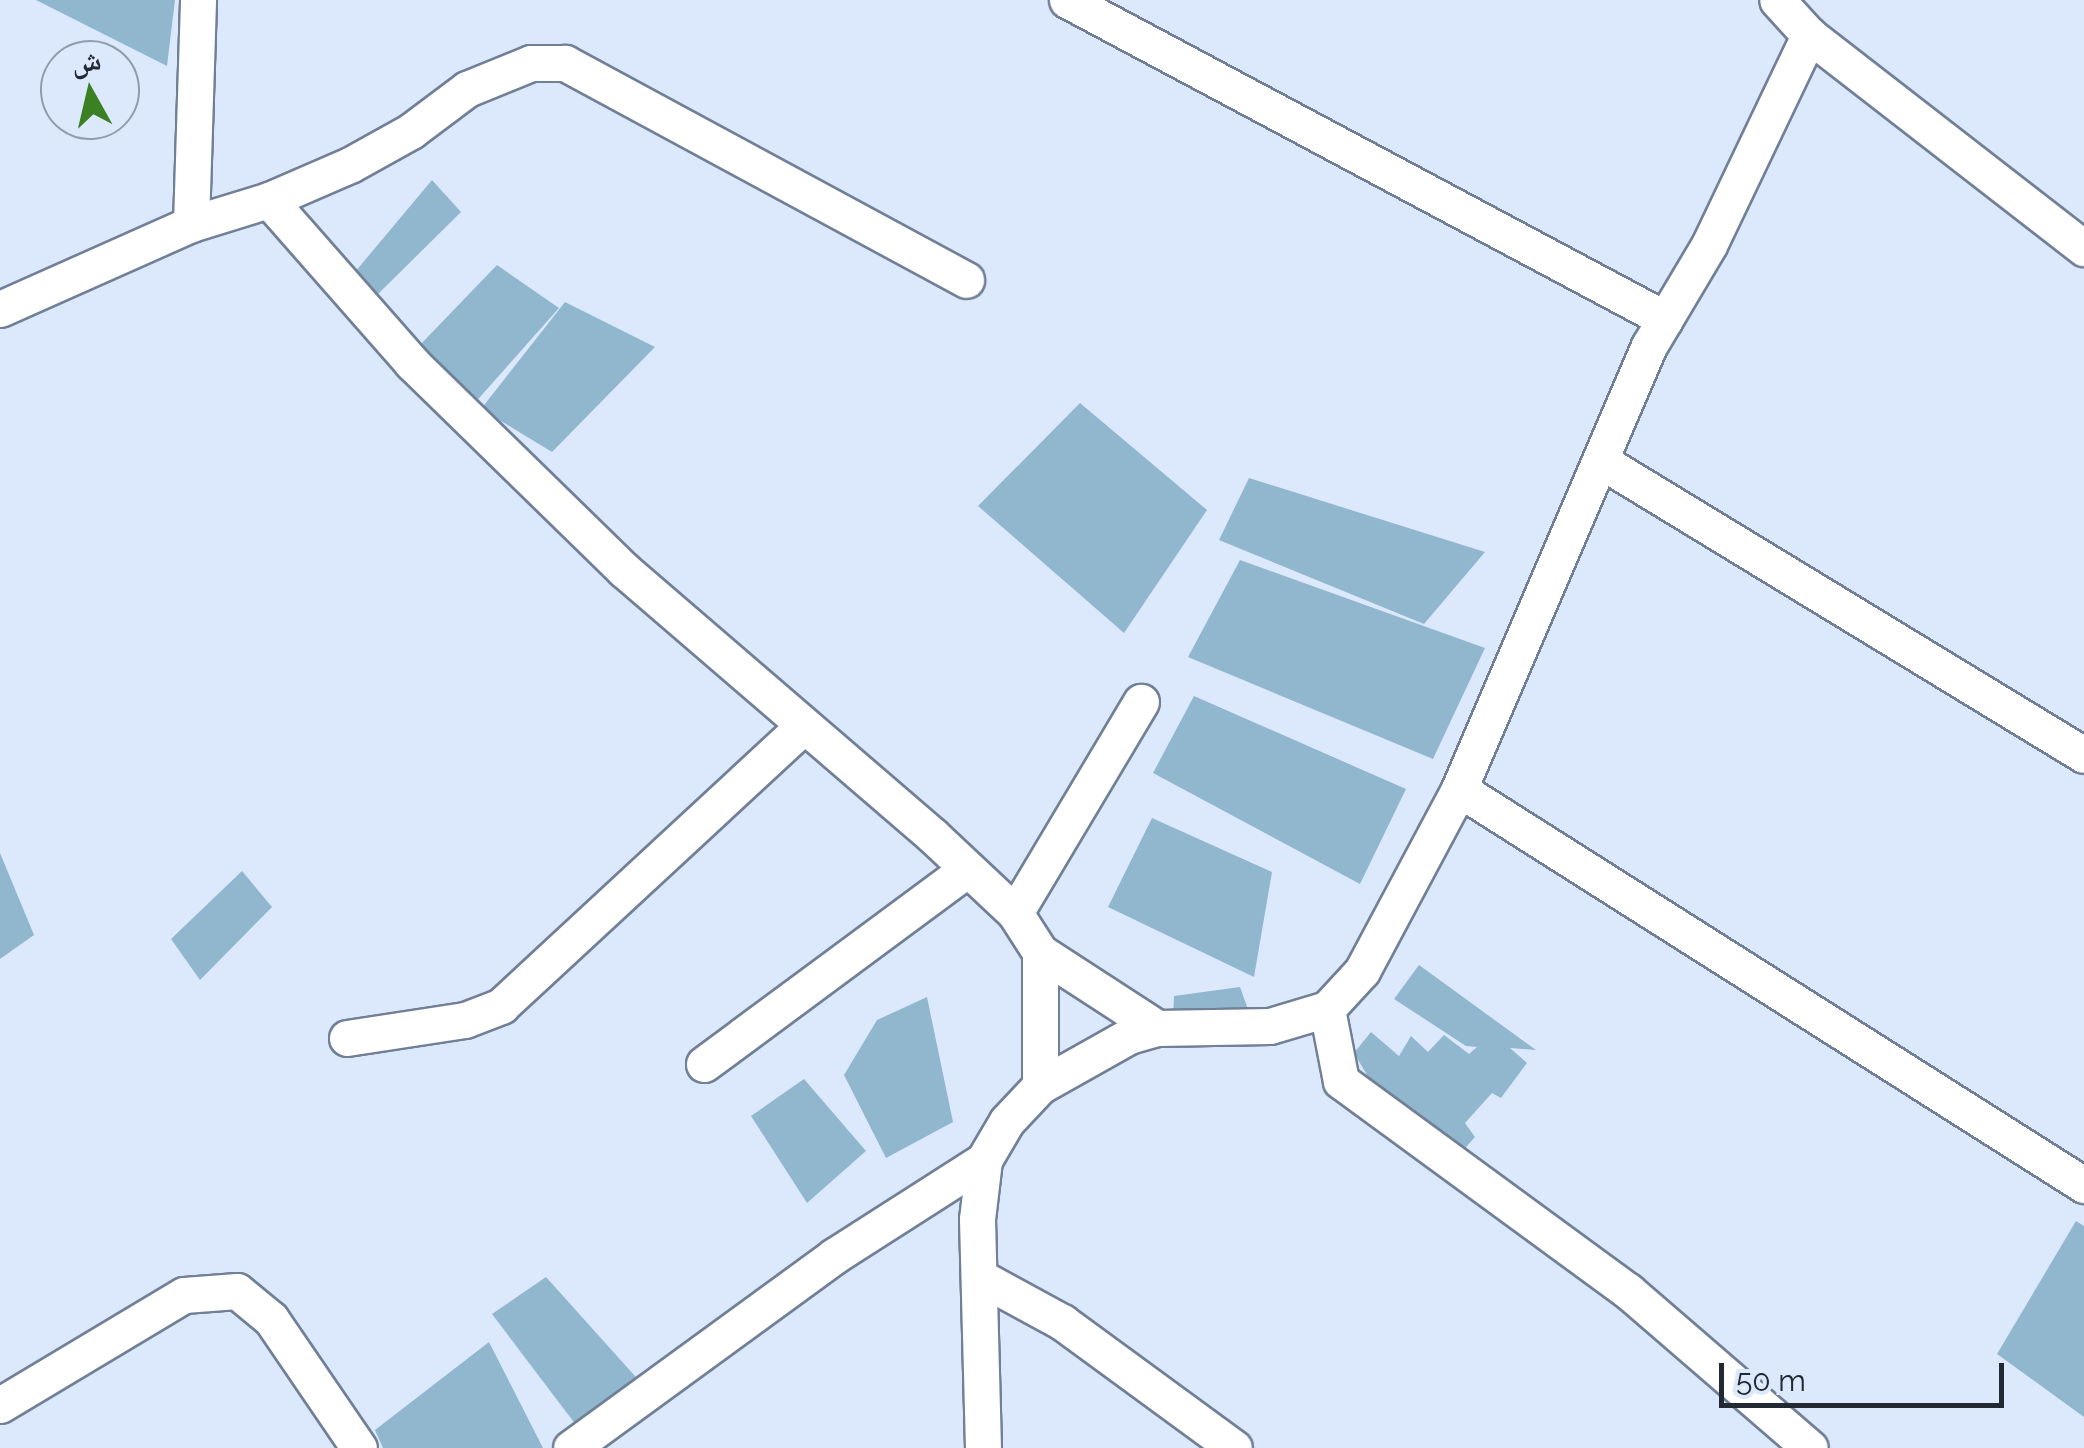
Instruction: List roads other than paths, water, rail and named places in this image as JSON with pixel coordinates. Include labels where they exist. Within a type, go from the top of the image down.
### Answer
[{"type":"street","points":[[190,224],[198,0]]},
{"type":"street","points":[[1067,0],[1665,319]]},
{"type":"street","points":[[1777,0],[1809,36],[2084,248]]},
{"type":"street","points":[[570,1448],[834,1256],[984,1160],[1040,1086],[1096,1050],[1157,1028],[1270,1026],[1327,1010],[1362,972],[1458,789],[1665,319],[1709,245],[1809,36]]},
{"type":"street","points":[[0,308],[190,224],[269,200],[411,131],[467,88],[531,63],[565,63],[966,280]]},
{"type":"street","points":[[269,200],[342,288],[467,418],[624,570],[968,869],[1015,913],[1040,952],[1157,1028]]},
{"type":"street","points":[[1601,462],[2084,755]]},
{"type":"street","points":[[1015,913],[1141,702]]},
{"type":"street","points":[[347,1038],[465,1020],[501,1006],[803,726]]},
{"type":"street","points":[[1458,789],[2084,1186]]},
{"type":"street","points":[[704,1064],[968,869]]},
{"type":"street","points":[[1040,952],[1040,1086]]},
{"type":"street","points":[[1327,1010],[1341,1080],[1628,1291],[1810,1448]]},
{"type":"street","points":[[983,1448],[978,1220],[984,1160]]},
{"type":"street","points":[[982,1279],[1062,1322],[1234,1448]]},
{"type":"street","points":[[0,1405],[184,1295],[238,1291],[271,1319],[359,1448]]}]
